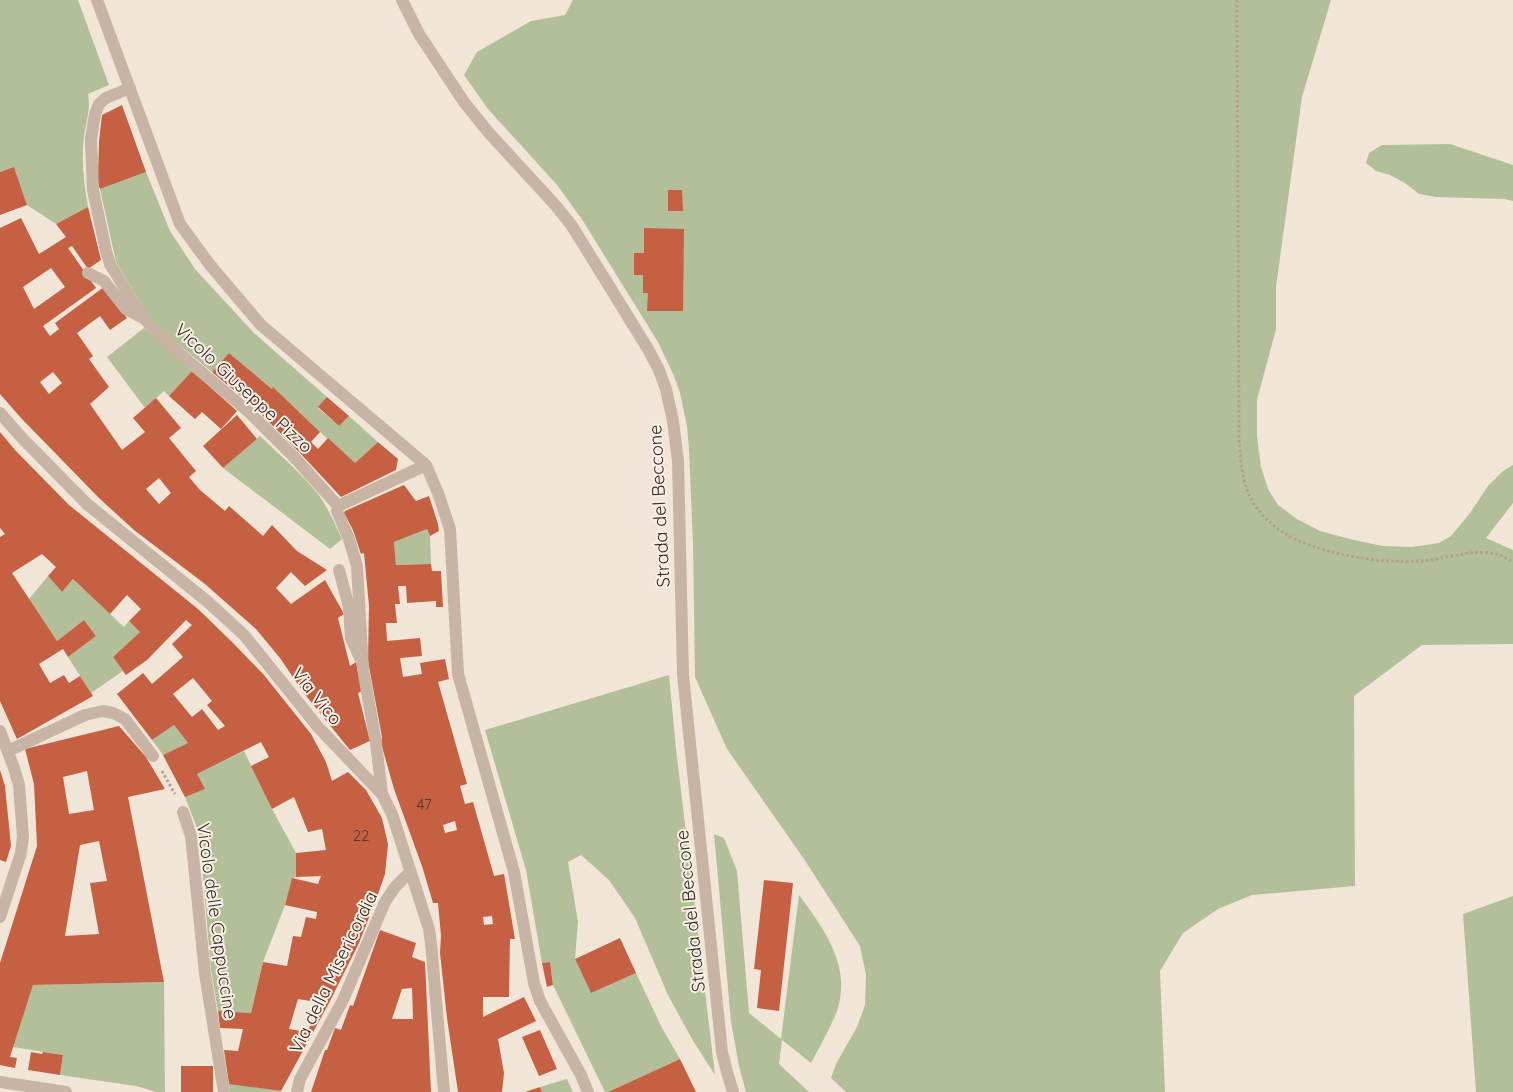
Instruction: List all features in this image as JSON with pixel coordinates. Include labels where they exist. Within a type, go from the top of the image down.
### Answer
[{"type":"street","points":[[97,0],[180,224],[210,265],[262,325],[426,465],[450,529],[458,674],[514,872],[534,983],[540,1001],[581,1075],[588,1092]]},
{"type":"street","name":"Strada del Beccone","points":[[402,0],[419,34],[464,102],[489,133],[572,226],[648,349],[666,389],[673,421],[678,461],[682,675],[722,1052],[733,1092]]},
{"type":"street","name":"Vicolo Giuseppe Pizzo","points":[[130,88],[102,101],[97,108],[91,139],[92,174],[96,206],[108,258],[145,319],[180,354],[250,413],[295,458],[338,506],[338,515],[349,539],[357,566],[363,662],[382,794]]},
{"type":"street","name":"Vicolo Giuseppe Pizzo","points":[[88,273],[104,281],[126,309],[145,319]]},
{"type":"street","name":"Via Vico","points":[[0,413],[23,440],[87,504],[208,602],[244,635],[318,727],[382,794],[392,814],[425,916],[431,943],[444,1092]]},
{"type":"street","points":[[338,506],[426,465]]},
{"type":"street","name":"Vicolo Giuseppe Pizzo","points":[[339,570],[349,607],[352,643],[363,662]]},
{"type":"street","points":[[8,751],[85,715],[103,711],[113,713],[125,719],[153,756]]},
{"type":"street","points":[[0,731],[19,785],[23,845],[0,917]]},
{"type":"street","name":"Vicolo delle Cappuccine","points":[[182,812],[191,836],[206,974],[224,1092]]},
{"type":"street","name":"Via della Misericordia","points":[[297,1092],[300,1079],[343,1000],[385,902],[395,887],[410,872]]},
{"type":"street","points":[[0,1082],[66,1092]]},
{"type":"path","points":[[1237,0],[1239,441],[1244,481],[1250,496],[1264,516],[1284,533],[1300,541],[1355,557],[1393,561],[1421,561],[1478,553],[1496,554],[1513,562]]},
{"type":"path","name":"Vicolo delle Cappuccine","points":[[153,756],[172,786],[182,812]]},
{"type":"green space","points":[[0,0],[78,0],[109,85],[88,94],[89,110],[83,154],[84,181],[88,207],[56,224],[27,205],[14,167],[0,172]]},
{"type":"green space","points":[[573,0],[1331,0],[1302,97],[1276,287],[1276,329],[1257,400],[1257,436],[1261,467],[1268,489],[1278,505],[1297,519],[1320,531],[1354,540],[1383,546],[1412,547],[1439,543],[1451,536],[1470,513],[1488,486],[1503,471],[1513,465],[1513,503],[1486,538],[1513,550],[1513,644],[1422,645],[1354,696],[1355,886],[1252,895],[1218,909],[1183,933],[1160,971],[1165,1092],[846,1092],[831,1078],[836,1064],[857,1027],[865,1005],[866,975],[860,946],[804,859],[727,749],[695,677],[689,449],[687,426],[680,393],[674,376],[658,342],[583,221],[558,186],[488,109],[464,75],[477,52],[531,21],[565,15]]},
{"type":"green space","points":[[1450,144],[1513,165],[1513,201],[1505,199],[1436,197],[1419,194],[1405,183],[1390,175],[1376,171],[1366,163],[1369,153],[1382,145]]},
{"type":"green space","points":[[146,172],[170,231],[195,269],[254,333],[327,397],[318,408],[339,426],[349,416],[378,442],[355,463],[274,388],[272,389],[229,353],[212,372],[149,317],[116,262],[100,189]]},
{"type":"green space","points":[[144,328],[192,371],[169,396],[164,391],[145,408],[107,357]]},
{"type":"green space","points":[[260,436],[305,479],[322,499],[342,539],[330,549],[223,468]]},
{"type":"green space","points":[[427,529],[430,536],[431,564],[396,565],[394,542]]},
{"type":"green space","points":[[48,576],[62,592],[73,579],[124,627],[129,621],[140,632],[113,657],[123,671],[91,693],[68,657],[96,636],[84,620],[57,641],[29,599]]},
{"type":"green space","points":[[669,675],[676,749],[715,1075],[692,1039],[668,995],[635,918],[609,880],[581,855],[568,862],[578,922],[575,959],[591,993],[636,973],[662,1028],[680,1059],[605,1092],[553,985],[550,962],[542,963],[526,870],[485,730]]},
{"type":"green space","points":[[174,725],[188,743],[163,755],[152,740]]},
{"type":"green space","points":[[244,751],[296,853],[296,877],[292,879],[285,905],[263,962],[251,1013],[218,1011],[211,970],[199,833],[185,797],[204,789],[197,774]]},
{"type":"green space","points":[[714,834],[724,838],[737,871],[749,1013],[781,1039],[799,895],[818,921],[833,949],[841,979],[841,994],[834,1018],[811,1063],[782,1040],[779,1064],[809,1092],[746,1092],[731,1022]]},
{"type":"green space","points":[[1513,896],[1513,1092],[1476,1092],[1463,914]]},
{"type":"green space","points":[[164,982],[165,1092],[60,1075],[63,1055],[13,1047],[33,985]]},
{"type":"green space","points":[[567,1079],[573,1092],[542,1092],[540,1087]]},
{"type":"green space","points":[[229,1084],[236,1084],[281,1091],[230,1092]]},
{"type":"building","points":[[122,105],[146,172],[100,189],[96,179],[98,178],[102,115]]},
{"type":"building","points":[[14,167],[27,205],[0,215],[0,172]]},
{"type":"building","points":[[668,190],[682,190],[683,211],[668,211]]},
{"type":"building","points":[[88,207],[101,260],[88,269],[72,246],[68,248],[96,288],[43,326],[50,336],[59,329],[55,323],[104,287],[127,318],[110,330],[100,316],[77,333],[93,356],[89,359],[109,387],[90,404],[122,450],[145,432],[133,418],[156,398],[181,428],[169,438],[196,471],[189,477],[200,490],[225,511],[229,506],[263,536],[272,525],[297,551],[327,570],[305,586],[291,572],[276,588],[291,604],[325,580],[344,614],[338,618],[350,666],[356,662],[362,691],[358,693],[370,741],[350,750],[303,692],[280,658],[256,629],[205,584],[134,530],[99,498],[0,394],[0,228],[21,218],[39,254],[66,237],[56,224]],"holes":[[[51,268],[65,287],[34,309],[23,287]],[[53,372],[62,383],[49,394],[40,382]],[[159,478],[171,493],[159,504],[146,489]]]},
{"type":"building","points":[[644,228],[684,229],[683,311],[647,311],[648,293],[643,293],[643,275],[634,275],[634,253],[644,253]]},
{"type":"building","points":[[229,353],[272,389],[273,387],[320,432],[311,442],[318,449],[328,438],[355,463],[378,442],[398,459],[396,470],[341,497],[254,407],[212,372]]},
{"type":"building","points":[[192,371],[237,411],[221,429],[202,412],[195,419],[169,396]]},
{"type":"building","points":[[327,397],[349,416],[339,426],[318,407]]},
{"type":"building","points":[[237,415],[257,439],[223,468],[203,446]]},
{"type":"building","points":[[0,432],[69,505],[198,609],[233,643],[264,675],[311,734],[326,762],[332,781],[348,772],[366,790],[382,818],[388,844],[385,874],[377,897],[359,943],[281,1091],[229,1084],[224,1050],[238,1051],[243,1029],[220,1028],[218,1011],[251,1013],[263,962],[287,966],[293,936],[301,937],[306,917],[316,919],[317,912],[285,905],[292,878],[318,884],[321,876],[296,877],[296,853],[326,850],[322,829],[308,832],[294,797],[272,809],[251,766],[269,757],[261,742],[197,774],[205,789],[185,797],[163,755],[188,743],[174,725],[152,740],[117,694],[143,673],[152,684],[183,657],[172,644],[192,625],[186,620],[147,660],[126,675],[113,657],[140,632],[129,621],[141,609],[127,595],[110,614],[73,579],[62,592],[48,576],[56,567],[42,554],[12,573],[57,641],[84,620],[96,636],[68,657],[63,649],[39,664],[50,683],[64,675],[69,683],[80,676],[93,696],[17,739],[0,701],[0,537],[5,534],[0,528]],"holes":[[[193,678],[212,701],[207,705],[225,726],[218,730],[202,709],[192,717],[173,694]],[[298,999],[322,1003],[307,1032],[289,1029]]]},
{"type":"building","points":[[404,485],[416,501],[429,496],[438,524],[439,531],[430,536],[427,529],[394,542],[396,565],[431,564],[432,571],[441,571],[443,607],[436,607],[436,601],[407,603],[406,586],[398,586],[400,604],[395,604],[397,623],[386,623],[387,641],[420,638],[422,656],[400,658],[403,677],[422,674],[420,663],[445,659],[449,679],[438,682],[467,784],[460,786],[465,804],[473,802],[494,876],[504,874],[515,939],[510,939],[509,997],[483,997],[483,1017],[524,997],[536,1021],[498,1039],[504,1073],[502,1092],[458,1092],[440,953],[441,936],[438,903],[433,903],[422,866],[394,789],[381,743],[382,737],[368,661],[369,606],[364,553],[361,554],[353,530],[344,513]],"holes":[[[455,821],[457,830],[445,833],[443,825]],[[492,916],[493,924],[484,925],[483,917]]]},
{"type":"building","points":[[119,726],[146,757],[165,789],[128,797],[164,982],[33,985],[10,1057],[17,1058],[15,1068],[0,1065],[0,963],[37,846],[34,784],[25,749]],"holes":[[[87,771],[94,810],[69,814],[63,777]],[[99,841],[107,881],[90,883],[99,934],[65,936],[80,845]]]},
{"type":"building","points":[[0,770],[5,786],[11,846],[6,862],[0,860]]},
{"type":"building","points":[[764,880],[793,883],[779,1011],[757,1008],[761,970],[754,969]]},
{"type":"building","points":[[380,930],[416,943],[412,957],[425,962],[431,1092],[311,1092],[325,1050],[327,1050],[335,1028],[341,1030],[350,1005],[353,1006]],"holes":[[[412,988],[413,1019],[392,1019],[402,989]]]},
{"type":"building","points":[[620,938],[636,973],[591,993],[575,959]]},
{"type":"building","points":[[550,962],[553,985],[547,987],[542,963]]},
{"type":"building","points":[[540,1030],[557,1069],[539,1076],[522,1037]]},
{"type":"building","points":[[31,1052],[63,1055],[60,1075],[28,1070]]},
{"type":"building","points":[[680,1059],[696,1092],[608,1092]]},
{"type":"building","points":[[181,1066],[213,1066],[213,1092],[181,1092]]},
{"type":"building","points":[[540,1087],[542,1092],[525,1092]]}]
